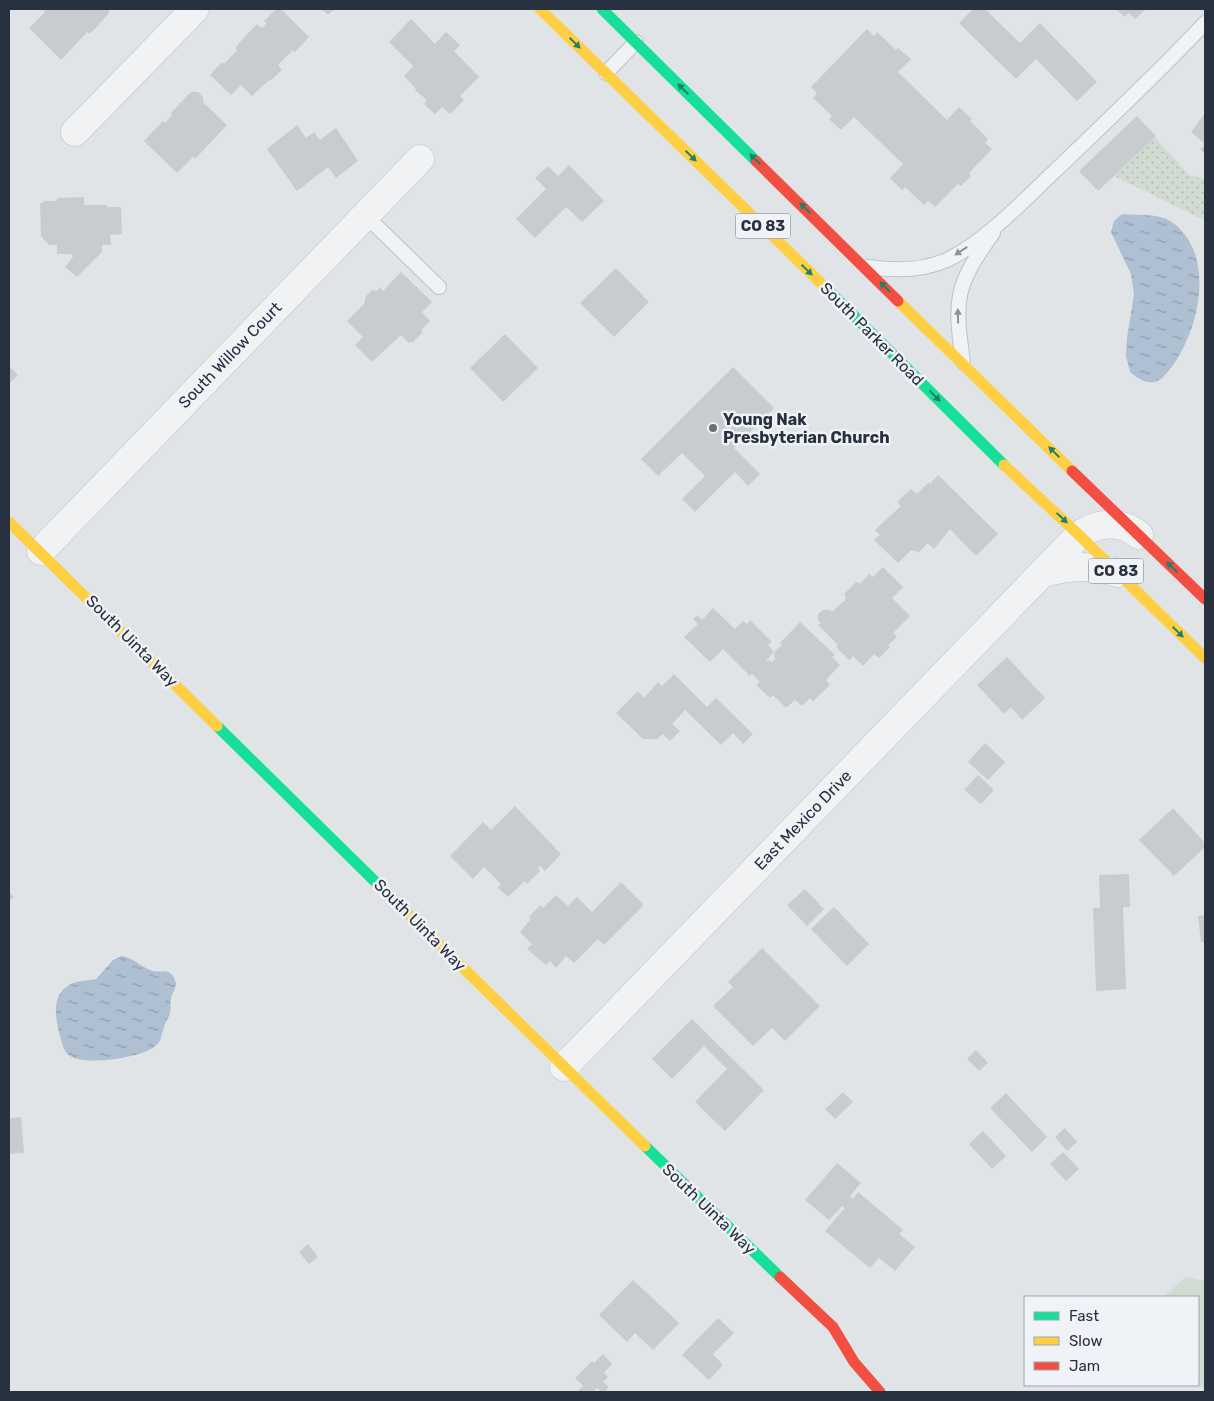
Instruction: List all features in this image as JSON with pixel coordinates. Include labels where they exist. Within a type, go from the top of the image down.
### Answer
[{"type":"main road","name":"South Parker Road","points":[[540,9],[877,338],[984,446],[1079,534],[1205,658]]},
{"type":"main road","name":"CO 83","points":[[602,9],[963,365],[1205,599]]},
{"type":"main road","points":[[1076,492],[1086,484]]},
{"type":"main road","points":[[1026,485],[1050,492]]},
{"type":"main road","name":"South Uinta Way","points":[[9,522],[41,551],[680,1181],[833,1327],[847,1353],[880,1392]]},
{"type":"street","points":[[75,132],[196,9]]},
{"type":"street","name":"South Willow Court","points":[[41,551],[420,159]]},
{"type":"street","name":"East Mexico Drive","points":[[564,1067],[1079,534],[1092,527],[1111,524],[1133,530],[1139,535]]},
{"type":"street","points":[[1042,573],[1062,568],[1087,566],[1118,573]]},
{"type":"lane","points":[[864,267],[908,269],[936,264],[966,248],[1000,222],[1146,84],[1205,23]]},
{"type":"lane","points":[[606,73],[636,42]]},
{"type":"lane","points":[[365,215],[439,287]]},
{"type":"lane","points":[[963,365],[958,326],[959,294],[971,264],[1000,222]]},
{"type":"shaded area","points":[[1155,137],[1189,175],[1205,179],[1204,220],[1114,176]]},
{"type":"shaded area","points":[[1186,1277],[1205,1281],[1205,1391],[1199,1383],[1199,1296],[1164,1296]]},
{"type":"water","points":[[1122,214],[1154,216],[1164,218],[1173,223],[1185,235],[1193,250],[1198,266],[1198,303],[1188,338],[1171,368],[1162,378],[1154,382],[1144,381],[1130,372],[1126,356],[1134,294],[1131,274],[1111,232],[1114,221]]},
{"type":"water","points":[[122,956],[153,971],[169,973],[174,978],[176,986],[171,998],[170,1013],[160,1041],[147,1051],[125,1057],[87,1060],[70,1056],[64,1049],[57,1023],[56,1006],[58,998],[68,986],[79,981],[96,979],[113,960]]},
{"type":"building","points":[[42,9],[109,9],[109,13],[100,23],[97,21],[100,24],[89,34],[87,32],[61,60],[29,28],[45,12]]},
{"type":"building","points":[[276,9],[281,9],[309,37],[295,52],[293,50],[278,65],[282,70],[252,96],[241,85],[231,95],[210,75],[237,50],[235,48],[238,44],[257,24],[262,28],[267,23],[264,21]]},
{"type":"building","points":[[322,9],[334,9],[328,15]]},
{"type":"building","points":[[973,9],[985,9],[1020,43],[1040,23],[1097,82],[1077,101],[1036,59],[1016,79],[959,23]]},
{"type":"building","points":[[1116,9],[1146,9],[1135,19],[1129,13],[1125,17]]},
{"type":"building","points":[[411,19],[435,44],[446,32],[460,45],[454,51],[479,77],[460,96],[464,100],[450,114],[442,107],[435,114],[424,104],[427,100],[415,90],[404,76],[413,66],[389,42]]},
{"type":"building","points":[[867,29],[874,36],[877,32],[896,50],[898,48],[911,59],[898,72],[947,120],[959,107],[972,119],[970,121],[988,139],[985,143],[992,149],[969,173],[971,176],[961,186],[958,184],[935,207],[928,201],[924,205],[905,187],[902,190],[890,178],[903,164],[854,117],[841,130],[829,119],[832,116],[813,98],[817,93],[811,87]]},
{"type":"building","points":[[191,92],[198,92],[203,97],[204,105],[227,125],[195,159],[193,157],[177,173],[144,141],[163,121],[165,123],[172,115],[171,113],[181,102],[183,104],[182,101]]},
{"type":"building","points":[[1205,113],[1205,144],[1191,132]]},
{"type":"building","points":[[1137,116],[1156,136],[1098,191],[1079,171]]},
{"type":"building","points":[[297,125],[306,138],[314,132],[320,140],[336,128],[358,161],[336,178],[328,167],[297,191],[267,149]]},
{"type":"building","points":[[1205,144],[1205,154],[1200,149]]},
{"type":"building","points":[[569,165],[604,201],[582,222],[566,207],[535,238],[516,219],[546,189],[535,178],[548,166],[558,176]]},
{"type":"building","points":[[84,197],[84,205],[121,207],[122,234],[110,235],[111,245],[102,245],[102,252],[77,277],[65,267],[73,257],[71,254],[57,254],[57,245],[49,245],[41,236],[40,204],[45,201],[57,201],[57,198]]},
{"type":"building","points":[[616,268],[649,302],[614,337],[580,303]]},
{"type":"building","points":[[401,272],[432,302],[422,312],[430,321],[421,330],[423,332],[412,343],[410,341],[409,343],[401,335],[372,362],[355,345],[363,337],[347,321],[364,304],[366,296],[372,290],[377,291],[380,287],[383,291]]},
{"type":"building","points":[[505,334],[538,368],[503,402],[470,368]]},
{"type":"building","points":[[9,366],[18,375],[9,384]]},
{"type":"building","name":"Young Nak Presbyterian Church","points":[[733,367],[774,408],[734,448],[760,474],[748,486],[735,472],[695,512],[682,499],[705,476],[682,453],[658,476],[641,459]]},
{"type":"building","points":[[938,475],[998,534],[976,556],[950,529],[934,549],[928,543],[918,553],[911,550],[898,563],[874,540],[880,535],[875,530],[901,506],[897,502],[911,489],[917,494]]},
{"type":"building","points":[[883,567],[903,587],[892,598],[910,616],[893,633],[897,637],[888,645],[890,647],[879,658],[874,654],[863,666],[853,656],[849,660],[836,647],[838,645],[818,625],[821,623],[818,620],[818,614],[823,610],[830,610],[832,612],[846,599],[844,594],[855,583],[858,582],[860,584],[869,574],[873,577]]},
{"type":"building","points":[[713,608],[735,629],[743,621],[747,624],[750,620],[772,642],[768,645],[774,652],[767,662],[769,660],[772,662],[775,659],[774,654],[776,650],[782,645],[780,643],[800,622],[835,655],[832,657],[840,665],[826,680],[830,685],[813,701],[810,698],[802,706],[795,700],[786,708],[773,695],[770,698],[756,685],[760,682],[752,674],[750,676],[723,649],[710,662],[684,637],[698,624],[693,619],[697,615],[702,620]]},
{"type":"building","points":[[1007,657],[1045,698],[1022,720],[1011,707],[1004,714],[977,685]]},
{"type":"building","points":[[674,674],[707,707],[716,698],[753,734],[743,744],[733,733],[721,745],[685,710],[672,724],[680,731],[670,741],[663,734],[657,739],[643,739],[616,713],[638,691],[644,698],[658,682],[662,686]]},
{"type":"building","points":[[985,743],[1005,762],[988,780],[968,762]]},
{"type":"building","points":[[978,775],[994,790],[981,804],[964,790]]},
{"type":"building","points":[[515,806],[561,854],[545,871],[540,866],[538,868],[540,871],[527,884],[525,881],[508,897],[498,888],[501,884],[484,867],[473,879],[450,856],[483,822],[491,830]]},
{"type":"building","points":[[1173,808],[1205,843],[1205,847],[1174,876],[1139,840]]},
{"type":"building","points":[[1129,874],[1130,907],[1123,907],[1126,989],[1096,991],[1093,908],[1100,908],[1099,875]]},
{"type":"building","points":[[621,882],[643,904],[604,945],[598,939],[574,963],[566,956],[556,968],[550,961],[546,965],[527,949],[532,944],[520,932],[531,919],[529,917],[540,905],[543,908],[556,895],[568,906],[577,897],[592,912]]},
{"type":"building","points":[[805,889],[824,909],[807,926],[787,905]]},
{"type":"building","points":[[9,892],[14,897],[9,902]]},
{"type":"building","points":[[834,907],[869,944],[847,966],[811,929]]},
{"type":"building","points":[[1205,915],[1205,942],[1201,942],[1198,916]]},
{"type":"building","points":[[762,948],[820,1006],[785,1041],[772,1028],[753,1046],[713,1006],[733,987],[728,982]]},
{"type":"building","points":[[692,1019],[764,1090],[725,1131],[695,1102],[727,1069],[704,1046],[672,1079],[652,1059]]},
{"type":"building","points":[[976,1050],[988,1063],[979,1071],[967,1059]]},
{"type":"building","points":[[843,1092],[853,1102],[835,1119],[825,1109]]},
{"type":"building","points":[[1006,1093],[1047,1137],[1032,1152],[990,1108]]},
{"type":"building","points":[[21,1117],[24,1153],[9,1154],[9,1118]]},
{"type":"building","points":[[1065,1128],[1077,1142],[1067,1151],[1055,1137]]},
{"type":"building","points":[[983,1131],[1006,1156],[992,1169],[969,1144]]},
{"type":"building","points":[[1063,1152],[1079,1169],[1066,1181],[1050,1164]]},
{"type":"building","points":[[837,1163],[861,1183],[850,1196],[853,1199],[858,1192],[903,1230],[899,1234],[915,1247],[895,1271],[879,1258],[870,1268],[825,1231],[845,1208],[842,1206],[829,1220],[805,1200]]},
{"type":"building","points":[[308,1244],[318,1257],[309,1264],[299,1252]]},
{"type":"building","points":[[633,1280],[679,1323],[653,1350],[635,1333],[627,1342],[599,1315]]},
{"type":"building","points":[[718,1318],[734,1333],[713,1354],[723,1365],[709,1380],[682,1355]]},
{"type":"building","points":[[603,1354],[612,1364],[604,1373],[608,1377],[603,1382],[609,1387],[604,1392],[597,1388],[593,1392],[577,1392],[583,1386],[575,1378],[592,1361],[594,1363]]},
{"type":"traffic: fast","points":[[602,9],[756,161]]},
{"type":"traffic: fast","points":[[825,287],[1004,465]]},
{"type":"traffic: fast","points":[[217,726],[403,909]]},
{"type":"traffic: fast","points":[[645,1146],[780,1277]]},
{"type":"traffic: slow","points":[[540,9],[825,287]]},
{"type":"traffic: slow","points":[[898,301],[1072,471]]},
{"type":"traffic: slow","points":[[1004,465],[1205,658]]},
{"type":"traffic: slow","points":[[9,522],[217,726]]},
{"type":"traffic: slow","points":[[403,909],[645,1146]]},
{"type":"traffic: jam","points":[[756,161],[898,301]]},
{"type":"traffic: jam","points":[[1072,471],[1205,599]]},
{"type":"traffic: jam","points":[[780,1277],[833,1327],[854,1362],[880,1392]]},
{"type":"place","name":"Young Nak Presbyterian Church","points":[[713,428]]}]
